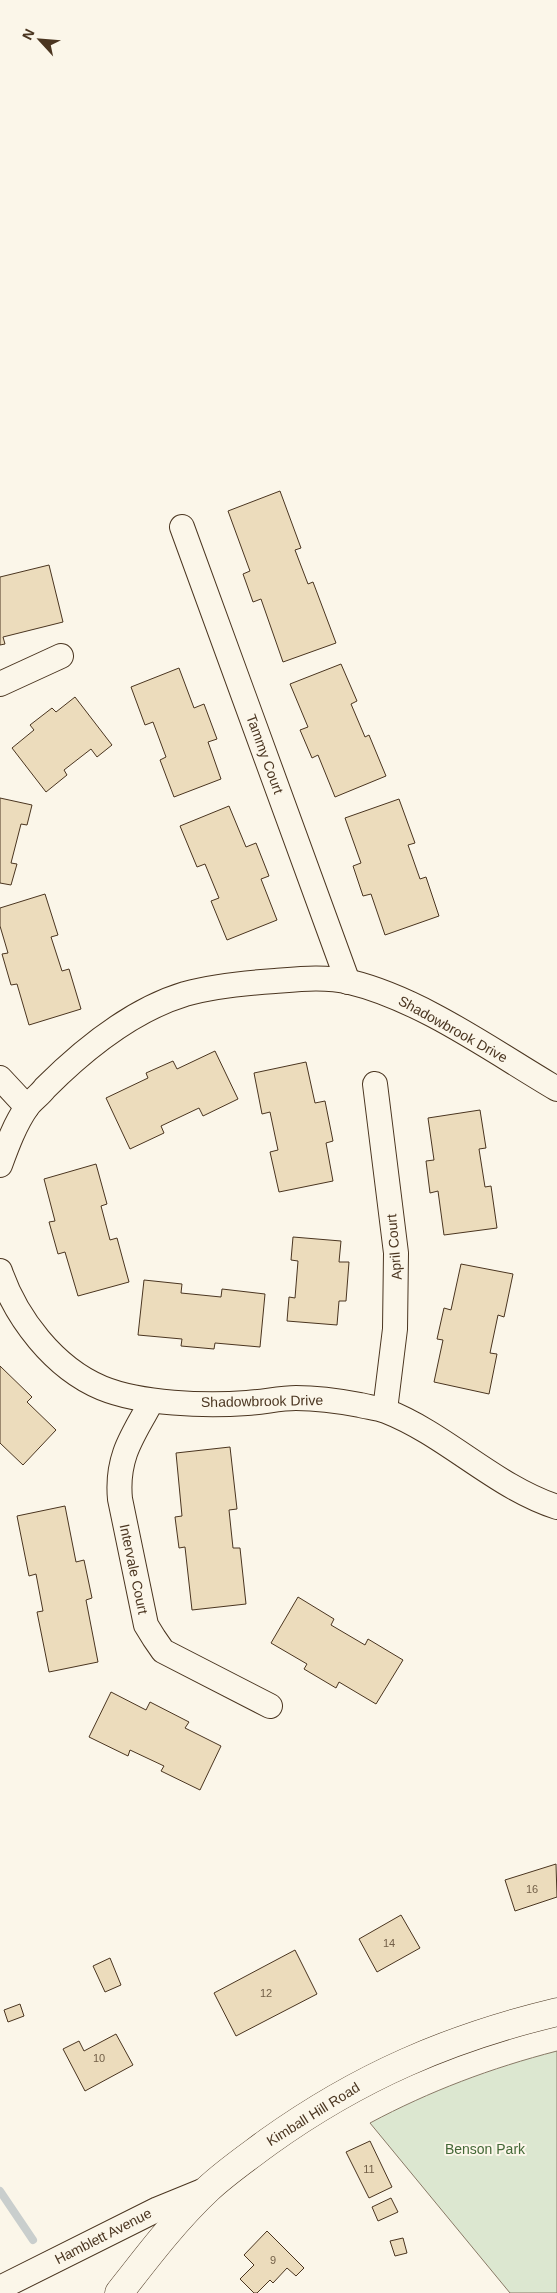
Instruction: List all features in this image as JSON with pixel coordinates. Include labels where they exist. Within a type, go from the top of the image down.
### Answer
[{"type":"street","name":"Tammy Court","points":[[182,527],[348,982]]},
{"type":"street","points":[[0,684],[61,656]]},
{"type":"street","name":"Shadowbrook Drive","points":[[0,1165],[7,1145],[27,1107],[57,1076],[113,1030],[144,1012],[184,994],[231,984],[311,978],[348,982],[391,995],[426,1012],[557,1089]]},
{"type":"street","points":[[0,1078],[27,1107]]},
{"type":"street","name":"April Court","points":[[375,1084],[396,1253],[395,1329],[385,1410]]},
{"type":"street","name":"Shadowbrook Drive","points":[[0,1271],[12,1301],[26,1323],[60,1360],[80,1376],[101,1388],[126,1396],[152,1401],[246,1403],[295,1398],[318,1399],[385,1410],[523,1492],[557,1508]]},
{"type":"street","name":"Intervale Court","points":[[152,1401],[131,1439],[118,1478],[120,1499],[146,1625],[163,1651],[270,1706]]},
{"type":"street","name":"Kimball Hill Road","points":[[119,2293],[159,2242],[208,2189],[300,2120],[352,2088],[408,2060],[466,2038],[557,2012]]},
{"type":"street","name":"Hamblett Avenue","points":[[0,2288],[158,2208],[208,2189]]},
{"type":"green space","name":"Benson Park","points":[[557,2051],[557,2293],[510,2293],[370,2123],[461,2081]]},
{"type":"building","points":[[280,491],[301,548],[295,550],[308,584],[313,582],[336,643],[283,662],[261,599],[253,602],[243,574],[250,571],[228,511]]},
{"type":"building","points":[[49,565],[63,622],[3,637],[5,644],[0,645],[0,577]]},
{"type":"building","points":[[341,664],[357,701],[351,704],[365,737],[369,735],[386,776],[335,797],[318,755],[312,758],[300,730],[308,727],[290,684]]},
{"type":"building","points":[[179,668],[194,708],[204,704],[217,739],[208,742],[221,779],[174,797],[160,760],[166,757],[153,722],[145,725],[131,687]]},
{"type":"building","points":[[75,697],[112,745],[97,757],[91,749],[64,770],[67,775],[46,792],[12,748],[34,730],[30,725],[52,708],[56,712]]},
{"type":"building","points":[[0,798],[32,805],[27,825],[21,824],[11,863],[17,864],[11,885],[0,883]]},
{"type":"building","points":[[399,799],[415,843],[408,845],[420,879],[426,877],[439,916],[385,935],[371,894],[363,896],[353,866],[361,863],[345,818]]},
{"type":"building","points":[[229,806],[246,847],[256,843],[269,876],[261,879],[277,920],[227,940],[211,901],[219,898],[205,864],[197,867],[180,826]]},
{"type":"building","points":[[45,894],[58,935],[51,937],[62,971],[69,969],[81,1009],[29,1025],[17,984],[11,985],[2,954],[8,953],[0,926],[0,908]]},
{"type":"building","points":[[215,1051],[238,1099],[203,1116],[199,1108],[161,1126],[164,1133],[130,1149],[106,1098],[148,1078],[146,1073],[173,1061],[177,1069]]},
{"type":"building","points":[[306,1062],[315,1103],[325,1101],[333,1141],[326,1143],[333,1181],[279,1192],[270,1152],[278,1150],[270,1112],[262,1114],[254,1073]]},
{"type":"building","points":[[480,1110],[486,1148],[479,1149],[485,1187],[491,1186],[497,1228],[444,1235],[438,1191],[430,1193],[426,1161],[434,1160],[428,1118]]},
{"type":"building","points":[[96,1164],[107,1204],[101,1206],[110,1240],[117,1238],[129,1282],[78,1296],[65,1252],[58,1254],[49,1222],[55,1221],[44,1179]]},
{"type":"building","points":[[293,1237],[341,1241],[339,1262],[349,1262],[346,1301],[339,1301],[337,1325],[287,1321],[289,1297],[295,1298],[298,1261],[291,1260]]},
{"type":"building","points":[[461,1264],[513,1274],[504,1317],[498,1315],[490,1353],[497,1354],[489,1394],[434,1382],[443,1340],[437,1339],[444,1308],[451,1310]]},
{"type":"building","points":[[144,1280],[182,1284],[181,1293],[221,1297],[222,1289],[265,1294],[260,1347],[215,1343],[214,1349],[181,1346],[182,1339],[138,1335]]},
{"type":"building","points":[[0,1366],[32,1397],[27,1402],[56,1430],[23,1465],[0,1443]]},
{"type":"building","points":[[230,1447],[237,1509],[229,1510],[233,1548],[240,1548],[246,1604],[192,1610],[185,1547],[179,1548],[175,1517],[182,1516],[176,1453]]},
{"type":"building","points":[[65,1506],[76,1562],[84,1560],[92,1598],[86,1600],[98,1662],[49,1672],[37,1612],[43,1611],[36,1574],[29,1576],[17,1516]]},
{"type":"building","points":[[298,1597],[334,1619],[331,1625],[365,1645],[368,1639],[403,1660],[376,1704],[339,1682],[336,1688],[304,1669],[307,1664],[271,1643]]},
{"type":"building","points":[[111,1692],[146,1710],[150,1702],[189,1722],[185,1728],[221,1746],[200,1790],[161,1771],[164,1766],[130,1750],[128,1756],[89,1737]]},
{"type":"building","points":[[556,1864],[557,1897],[515,1911],[505,1880]]},
{"type":"building","points":[[401,1915],[420,1948],[377,1972],[359,1939]]},
{"type":"building","points":[[295,1950],[317,1994],[236,2036],[214,1993]]},
{"type":"building","points":[[110,1958],[121,1985],[105,1992],[93,1966]]},
{"type":"building","points":[[20,2004],[24,2016],[8,2022],[4,2010]]},
{"type":"building","points":[[116,2034],[133,2065],[85,2091],[63,2049],[79,2041],[84,2051]]},
{"type":"building","points":[[370,2141],[392,2187],[369,2198],[346,2152]]},
{"type":"building","points":[[391,2198],[398,2212],[378,2221],[372,2207]]},
{"type":"building","points":[[267,2231],[304,2268],[296,2276],[287,2268],[273,2283],[270,2280],[257,2293],[254,2293],[240,2279],[254,2265],[244,2255]]},
{"type":"building","points":[[403,2238],[407,2253],[395,2256],[390,2241]]},
{"type":"waterway","points":[[0,2191],[33,2240]]}]
